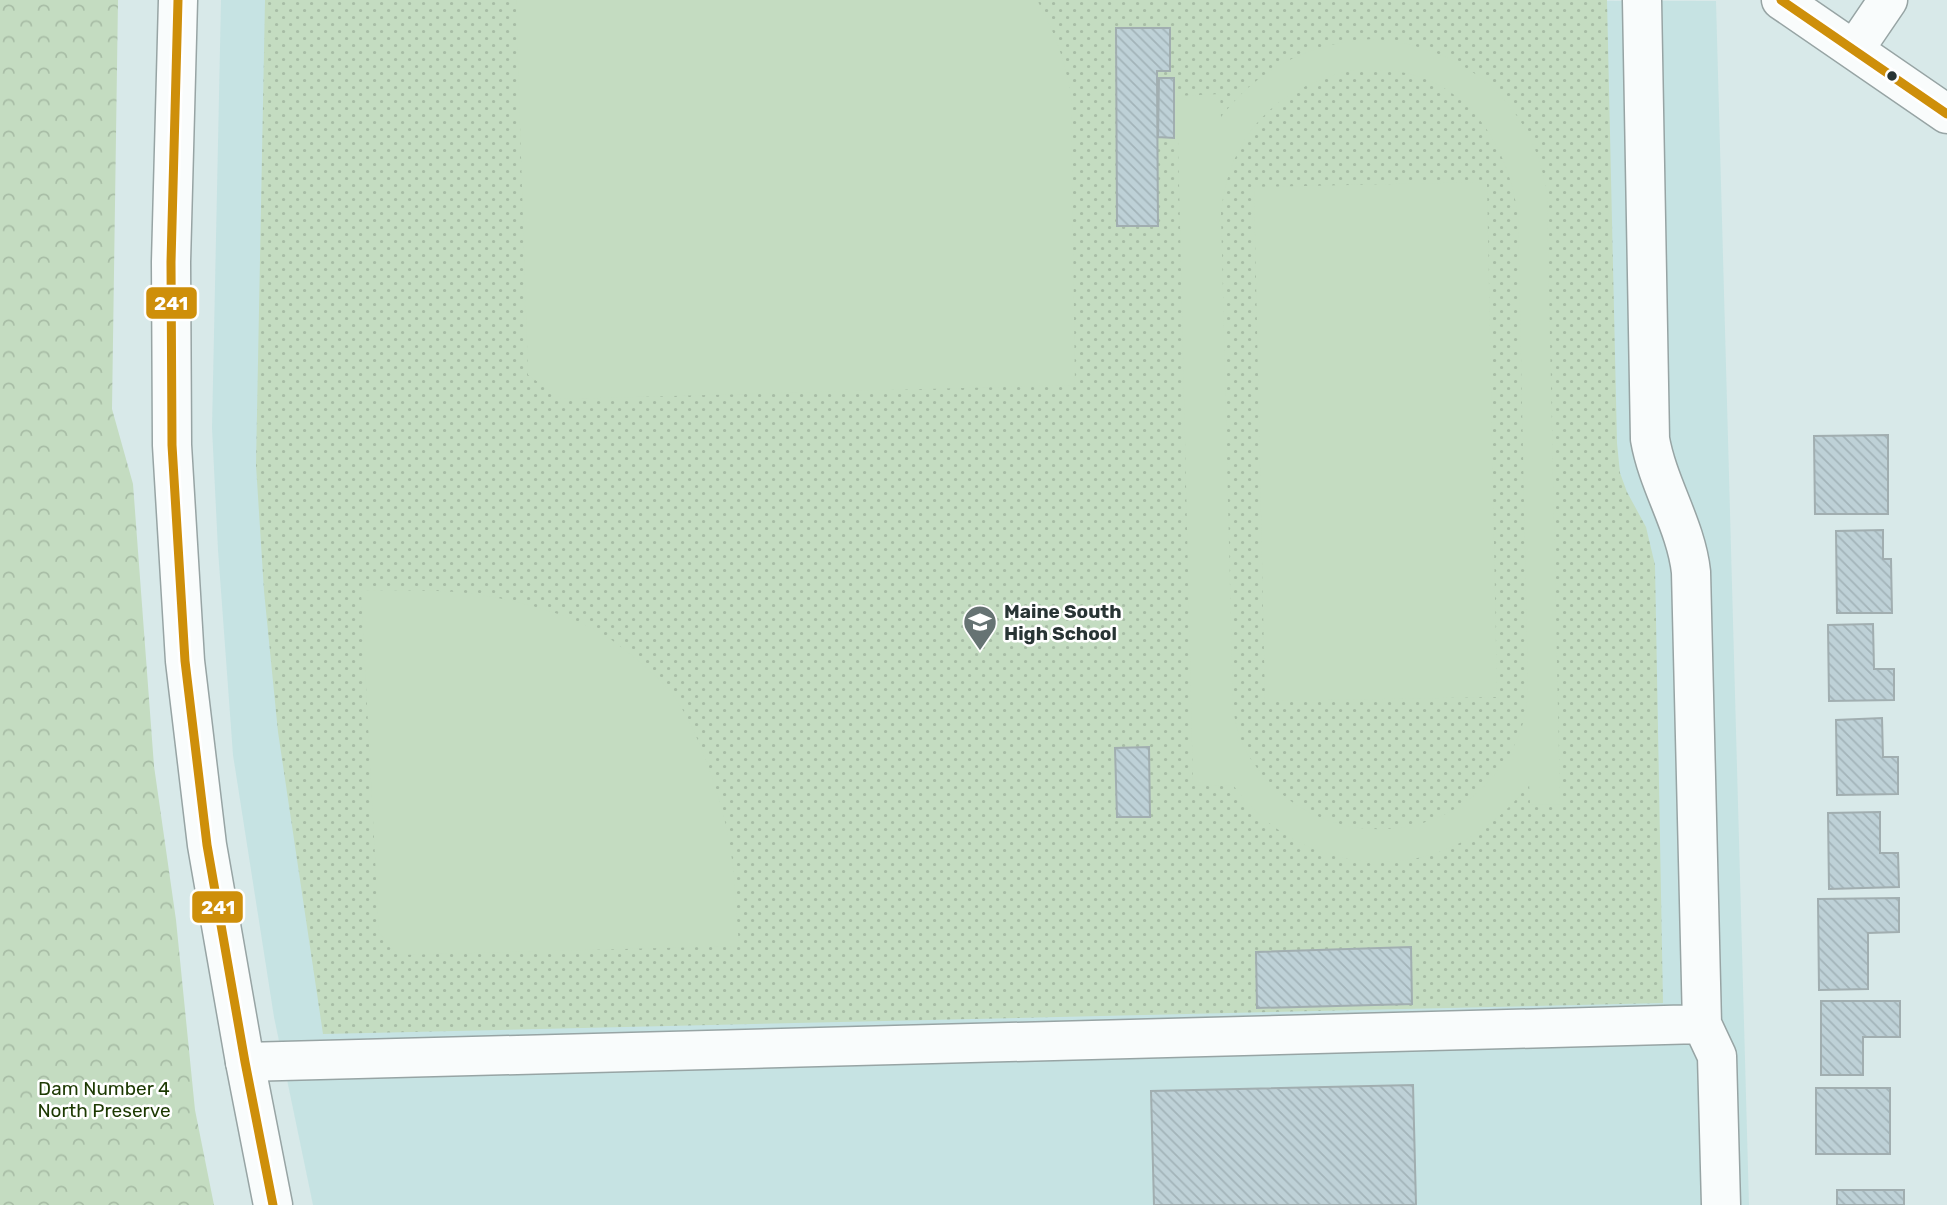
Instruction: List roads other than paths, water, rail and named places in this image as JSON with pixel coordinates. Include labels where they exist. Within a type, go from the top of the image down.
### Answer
[{"type":"main road","points":[[177,0],[171,262],[172,445],[184,647],[207,845],[273,1205]]},
{"type":"main road","points":[[1642,0],[1650,439],[1654,460],[1688,550],[1702,1024],[1717,1056],[1721,1205]]},
{"type":"main road","points":[[1781,0],[1947,114]]},
{"type":"main road","points":[[1854,50],[1888,0]]},
{"type":"main road","points":[[245,1062],[1702,1024]]},
{"type":"place","name":"Maine South High School","points":[[980,652]]},
{"type":"park label","name":"Dam Number 4 North Preserve","points":[[104,1099]]}]
